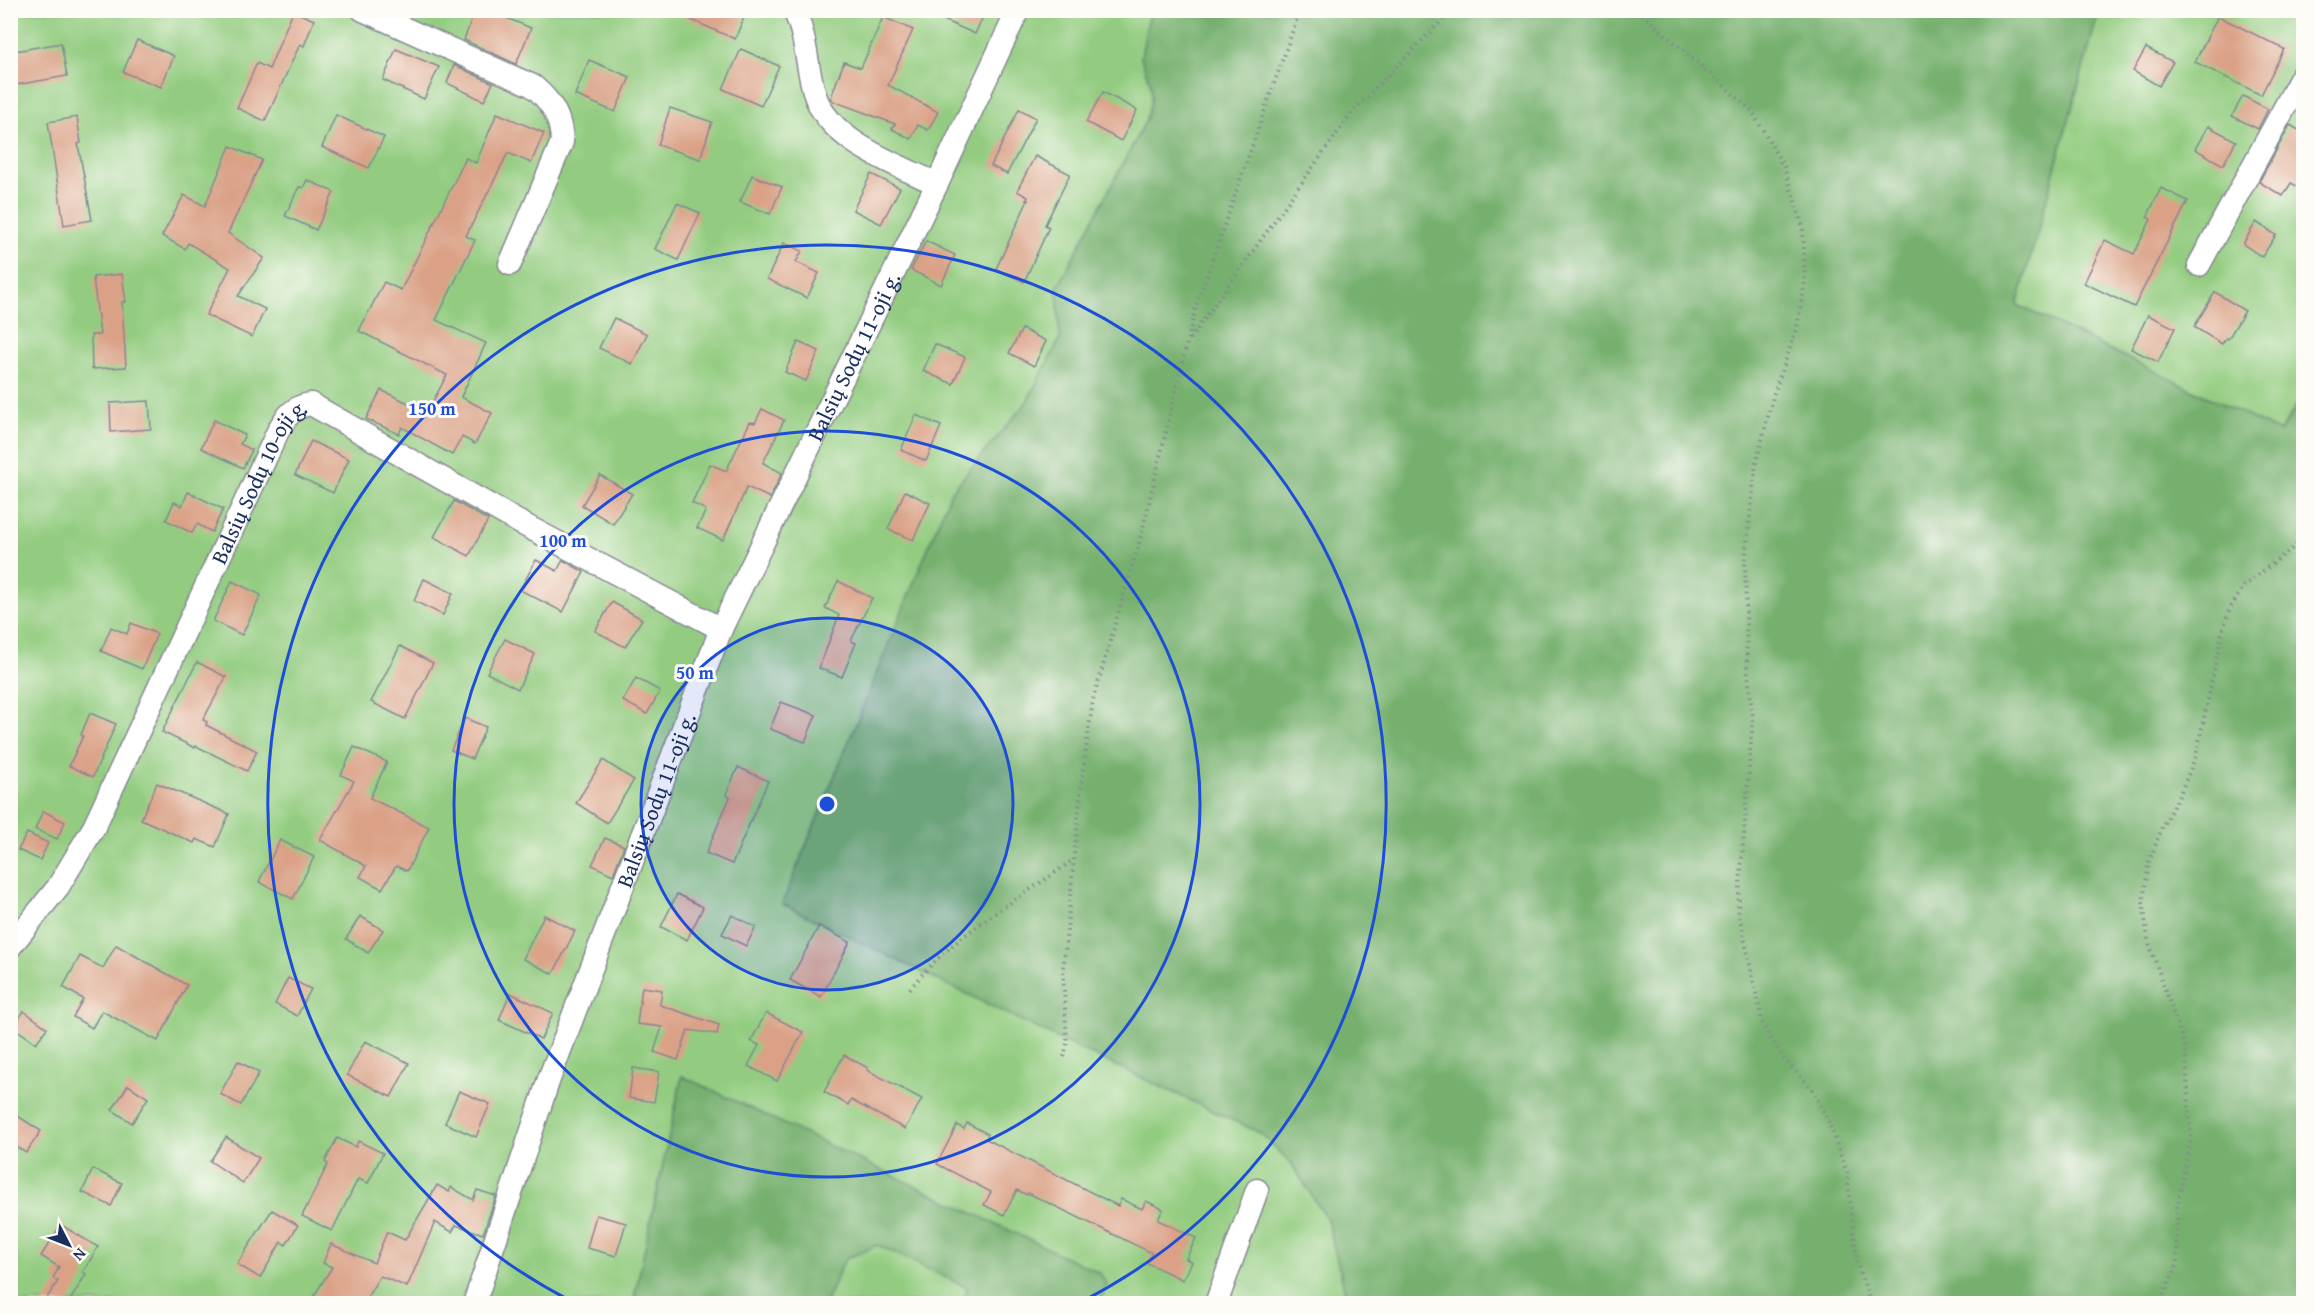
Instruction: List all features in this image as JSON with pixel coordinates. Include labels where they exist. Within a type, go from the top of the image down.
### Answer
[{"type":"street","points":[[363,10],[533,86],[546,97],[556,112],[561,127],[562,142],[510,264]]},
{"type":"street","points":[[794,10],[802,27],[815,95],[824,114],[838,130],[863,147],[938,184]]},
{"type":"street","name":"Balsių Sodų 11-oji g.","points":[[474,1304],[549,1079],[721,629],[938,184],[1018,10]]},
{"type":"street","points":[[2199,264],[2304,72]]},
{"type":"street","name":"Balsių Sodų 10-oji g.","points":[[10,947],[58,887],[94,827],[279,429],[285,417],[302,405],[311,404],[517,521],[721,629]]},
{"type":"street","points":[[1216,1304],[1257,1190]]},
{"type":"path","points":[[1064,1057],[1067,1043],[1063,971],[1093,700],[1141,536],[1196,306],[1300,10]]},
{"type":"path","points":[[1187,342],[1353,111],[1452,10]]},
{"type":"path","points":[[1638,10],[1752,111],[1784,167],[1803,227],[1805,281],[1803,293],[1797,328],[1774,393],[1756,463],[1746,560],[1747,666],[1753,718],[1738,909],[1763,1025],[1784,1059],[1812,1088],[1828,1120],[1847,1173],[1857,1263],[1870,1304]]},
{"type":"path","points":[[2156,1304],[2163,1296],[2177,1266],[2177,1207],[2191,1138],[2185,1047],[2148,940],[2143,902],[2149,862],[2163,825],[2180,794],[2196,756],[2222,633],[2230,608],[2244,586],[2304,539]]},
{"type":"path","points":[[910,989],[921,974],[980,924],[1074,859]]},
{"type":"green space","points":[[10,11],[1152,11],[1141,58],[1151,85],[1151,101],[1146,120],[1057,288],[1060,339],[1026,403],[951,492],[1067,1043],[1260,1132],[1291,1163],[1327,1219],[1348,1303],[1099,1303],[1107,1285],[682,1076],[633,1303],[11,1303]]},
{"type":"green space","points":[[1152,11],[2099,11],[2017,305],[2280,432],[2303,395],[2303,1303],[1348,1303],[1327,1219],[1291,1163],[1260,1133],[1067,1043],[782,904],[951,492],[1026,403],[1060,339],[1057,288],[1146,120],[1151,101],[1151,85],[1141,58]]},
{"type":"green space","points":[[2099,11],[2303,11],[2303,394],[2280,432],[2017,305]]},
{"type":"green space","points":[[682,1076],[1100,1273],[1107,1285],[1099,1303],[962,1303],[968,1288],[878,1245],[845,1259],[825,1303],[633,1303]]},
{"type":"green space","points":[[878,1245],[968,1288],[962,1303],[825,1304],[845,1259]]},
{"type":"building","points":[[475,10],[487,10],[531,28],[516,64],[464,40]]},
{"type":"building","points":[[669,10],[747,10],[735,39]]},
{"type":"building","points":[[921,10],[986,10],[975,34]]},
{"type":"building","points":[[293,11],[314,20],[304,46],[300,44],[265,121],[237,108],[257,63],[269,69]]},
{"type":"building","points":[[2218,16],[2284,49],[2261,95],[2195,62]]},
{"type":"building","points":[[883,17],[913,30],[888,85],[938,112],[928,130],[918,125],[911,139],[892,129],[895,124],[833,101],[831,97],[844,62],[861,68]]},
{"type":"building","points":[[137,40],[174,56],[161,87],[123,72]]},
{"type":"building","points":[[61,43],[67,76],[10,86],[10,52]]},
{"type":"building","points":[[2146,48],[2173,62],[2159,86],[2133,71]]},
{"type":"building","points":[[396,49],[439,67],[424,99],[383,80]]},
{"type":"building","points":[[741,49],[779,66],[761,106],[723,89]]},
{"type":"building","points":[[589,60],[630,77],[615,112],[575,95]]},
{"type":"building","points":[[454,65],[493,83],[484,101],[447,83]]},
{"type":"building","points":[[1103,92],[1137,110],[1121,141],[1086,122]]},
{"type":"building","points":[[2243,96],[2268,109],[2258,129],[2232,116]]},
{"type":"building","points":[[670,108],[712,122],[700,159],[658,145]]},
{"type":"building","points":[[1019,109],[1036,118],[1007,174],[991,166]]},
{"type":"building","points":[[497,113],[544,133],[531,163],[508,153],[466,236],[475,240],[436,320],[486,343],[461,397],[492,413],[475,444],[462,437],[452,455],[402,427],[399,434],[366,419],[381,390],[427,412],[447,375],[359,331],[384,282],[401,290],[466,158],[476,163]]},
{"type":"building","points":[[336,115],[384,137],[369,168],[322,147]]},
{"type":"building","points":[[77,117],[81,143],[78,144],[92,220],[64,225],[48,122]]},
{"type":"building","points":[[2290,125],[2304,133],[2304,190],[2291,183],[2283,196],[2259,182]]},
{"type":"building","points":[[2208,126],[2236,141],[2223,165],[2195,149]]},
{"type":"building","points":[[230,146],[262,160],[228,233],[264,258],[238,296],[265,309],[252,337],[206,315],[230,268],[188,243],[185,249],[162,236],[184,195],[205,206]]},
{"type":"building","points":[[1035,156],[1070,174],[1045,225],[1049,227],[1024,282],[996,269],[1028,200],[1026,200],[1028,197],[1017,191]]},
{"type":"building","points":[[871,174],[900,188],[881,224],[853,210]]},
{"type":"building","points":[[752,175],[782,187],[770,214],[740,202]]},
{"type":"building","points":[[307,180],[334,192],[316,230],[285,216],[299,187],[303,188]]},
{"type":"building","points":[[2161,188],[2188,201],[2134,307],[2084,283],[2105,240],[2134,254],[2151,219],[2147,217]]},
{"type":"building","points":[[677,203],[700,213],[678,260],[655,249]]},
{"type":"building","points":[[2256,222],[2276,235],[2262,257],[2243,244]]},
{"type":"building","points":[[926,241],[955,255],[941,285],[911,270]]},
{"type":"building","points":[[784,243],[802,251],[796,262],[819,273],[807,298],[767,279]]},
{"type":"building","points":[[122,274],[126,302],[122,302],[126,367],[92,369],[91,335],[100,335],[93,277]]},
{"type":"building","points":[[2215,292],[2245,311],[2228,339],[2226,338],[2222,344],[2194,327]]},
{"type":"building","points":[[2148,315],[2175,328],[2158,362],[2131,349]]},
{"type":"building","points":[[614,318],[647,334],[632,364],[599,348]]},
{"type":"building","points":[[1022,329],[1046,341],[1034,366],[1009,353]]},
{"type":"building","points":[[798,342],[819,351],[806,381],[785,372]]},
{"type":"building","points":[[935,344],[965,357],[953,384],[923,371]]},
{"type":"building","points":[[149,401],[151,429],[111,432],[110,403]]},
{"type":"building","points":[[762,409],[784,420],[763,463],[782,473],[770,498],[747,487],[723,540],[697,528],[706,510],[692,503],[710,464],[726,471],[750,422],[755,423]]},
{"type":"building","points":[[916,415],[941,426],[926,461],[901,450]]},
{"type":"building","points":[[214,420],[245,435],[240,444],[252,450],[243,468],[201,448]]},
{"type":"building","points":[[311,441],[349,459],[333,493],[295,475]]},
{"type":"building","points":[[600,475],[632,494],[613,524],[582,505]]},
{"type":"building","points":[[905,491],[930,503],[913,540],[888,529]]},
{"type":"building","points":[[188,492],[223,509],[212,532],[197,524],[192,533],[166,520],[174,502],[182,506]]},
{"type":"building","points":[[454,501],[488,520],[469,556],[434,537]]},
{"type":"building","points":[[536,560],[557,571],[563,560],[584,572],[563,612],[520,590]]},
{"type":"building","points":[[424,579],[453,593],[443,615],[414,601]]},
{"type":"building","points":[[232,581],[261,595],[242,635],[213,621]]},
{"type":"building","points":[[838,581],[872,598],[851,641],[856,643],[842,677],[819,668],[839,615],[825,608]]},
{"type":"building","points":[[612,602],[642,619],[625,647],[595,631]]},
{"type":"building","points":[[131,623],[157,634],[142,669],[101,651],[111,627],[127,634]]},
{"type":"building","points":[[505,639],[535,654],[518,689],[487,673]]},
{"type":"building","points":[[400,646],[433,663],[405,719],[371,702]]},
{"type":"building","points":[[197,662],[226,677],[203,720],[207,722],[206,725],[257,751],[247,771],[162,732]]},
{"type":"building","points":[[636,678],[660,691],[647,714],[623,701]]},
{"type":"building","points":[[781,702],[816,715],[805,742],[770,729]]},
{"type":"building","points":[[90,713],[116,724],[93,777],[69,766],[83,736],[81,735]]},
{"type":"building","points":[[465,718],[486,727],[472,759],[451,750]]},
{"type":"building","points":[[354,747],[387,762],[370,798],[429,827],[407,871],[396,866],[382,889],[360,877],[366,866],[320,840],[354,781],[341,775]]},
{"type":"building","points":[[603,760],[634,780],[607,823],[576,803]]},
{"type":"building","points":[[738,767],[768,781],[732,864],[706,853],[730,797],[726,795]]},
{"type":"building","points":[[157,783],[229,814],[215,847],[196,839],[194,843],[141,819]]},
{"type":"building","points":[[43,811],[65,822],[57,839],[35,829]]},
{"type":"building","points":[[27,833],[48,843],[40,860],[18,850]]},
{"type":"building","points":[[605,838],[624,846],[613,875],[592,865]]},
{"type":"building","points":[[280,840],[314,857],[293,899],[259,882]]},
{"type":"building","points":[[677,894],[703,907],[687,940],[661,927]]},
{"type":"building","points":[[544,915],[575,931],[553,974],[523,959]]},
{"type":"building","points":[[732,915],[756,927],[746,946],[722,934]]},
{"type":"building","points":[[360,916],[383,930],[368,953],[346,939]]},
{"type":"building","points":[[819,926],[850,942],[821,997],[790,980]]},
{"type":"building","points":[[116,945],[187,985],[158,1041],[102,1011],[92,1028],[73,1017],[83,999],[63,987],[80,956],[103,968]]},
{"type":"building","points":[[288,978],[311,989],[297,1016],[275,1004]]},
{"type":"building","points":[[642,987],[662,990],[660,1005],[719,1025],[717,1034],[688,1030],[678,1060],[654,1052],[662,1027],[637,1024]]},
{"type":"building","points":[[510,993],[553,1013],[541,1039],[499,1020]]},
{"type":"building","points":[[24,1011],[47,1028],[36,1043],[13,1027]]},
{"type":"building","points":[[766,1013],[803,1032],[777,1081],[748,1066],[759,1045],[751,1041]]},
{"type":"building","points":[[365,1041],[409,1063],[391,1097],[347,1075]]},
{"type":"building","points":[[844,1055],[922,1099],[905,1129],[851,1100],[848,1105],[824,1092]]},
{"type":"building","points":[[238,1061],[259,1073],[241,1105],[220,1094]]},
{"type":"building","points":[[633,1068],[659,1072],[654,1102],[629,1098]]},
{"type":"building","points":[[128,1085],[148,1098],[132,1123],[112,1110]]},
{"type":"building","points":[[459,1091],[490,1104],[476,1137],[445,1123]]},
{"type":"building","points":[[10,1111],[41,1131],[26,1153],[10,1143]]},
{"type":"building","points":[[967,1123],[988,1134],[986,1139],[1118,1206],[1121,1199],[1142,1209],[1146,1201],[1163,1209],[1158,1220],[1196,1238],[1186,1259],[1192,1262],[1183,1280],[1147,1263],[1152,1253],[1028,1193],[1027,1195],[1017,1190],[1004,1215],[984,1205],[991,1192],[937,1164],[957,1125],[964,1129]]},
{"type":"building","points":[[226,1137],[259,1158],[243,1183],[210,1161]]},
{"type":"building","points":[[337,1138],[356,1147],[358,1141],[383,1153],[368,1183],[358,1179],[332,1231],[302,1216],[328,1164],[325,1162]]},
{"type":"building","points":[[93,1169],[122,1183],[111,1206],[82,1192]]},
{"type":"building","points":[[437,1185],[449,1192],[451,1187],[473,1200],[477,1190],[496,1196],[483,1234],[456,1225],[452,1232],[435,1222],[407,1287],[380,1276],[363,1304],[309,1304],[332,1267],[323,1263],[331,1244],[374,1263],[387,1232],[405,1240]]},
{"type":"building","points":[[272,1210],[298,1225],[286,1245],[281,1242],[260,1278],[237,1264]]},
{"type":"building","points":[[596,1215],[626,1223],[616,1256],[587,1248]]},
{"type":"building","points":[[61,1225],[98,1247],[83,1272],[86,1274],[68,1304],[43,1304],[58,1281],[53,1278],[59,1267],[41,1256]]}]
